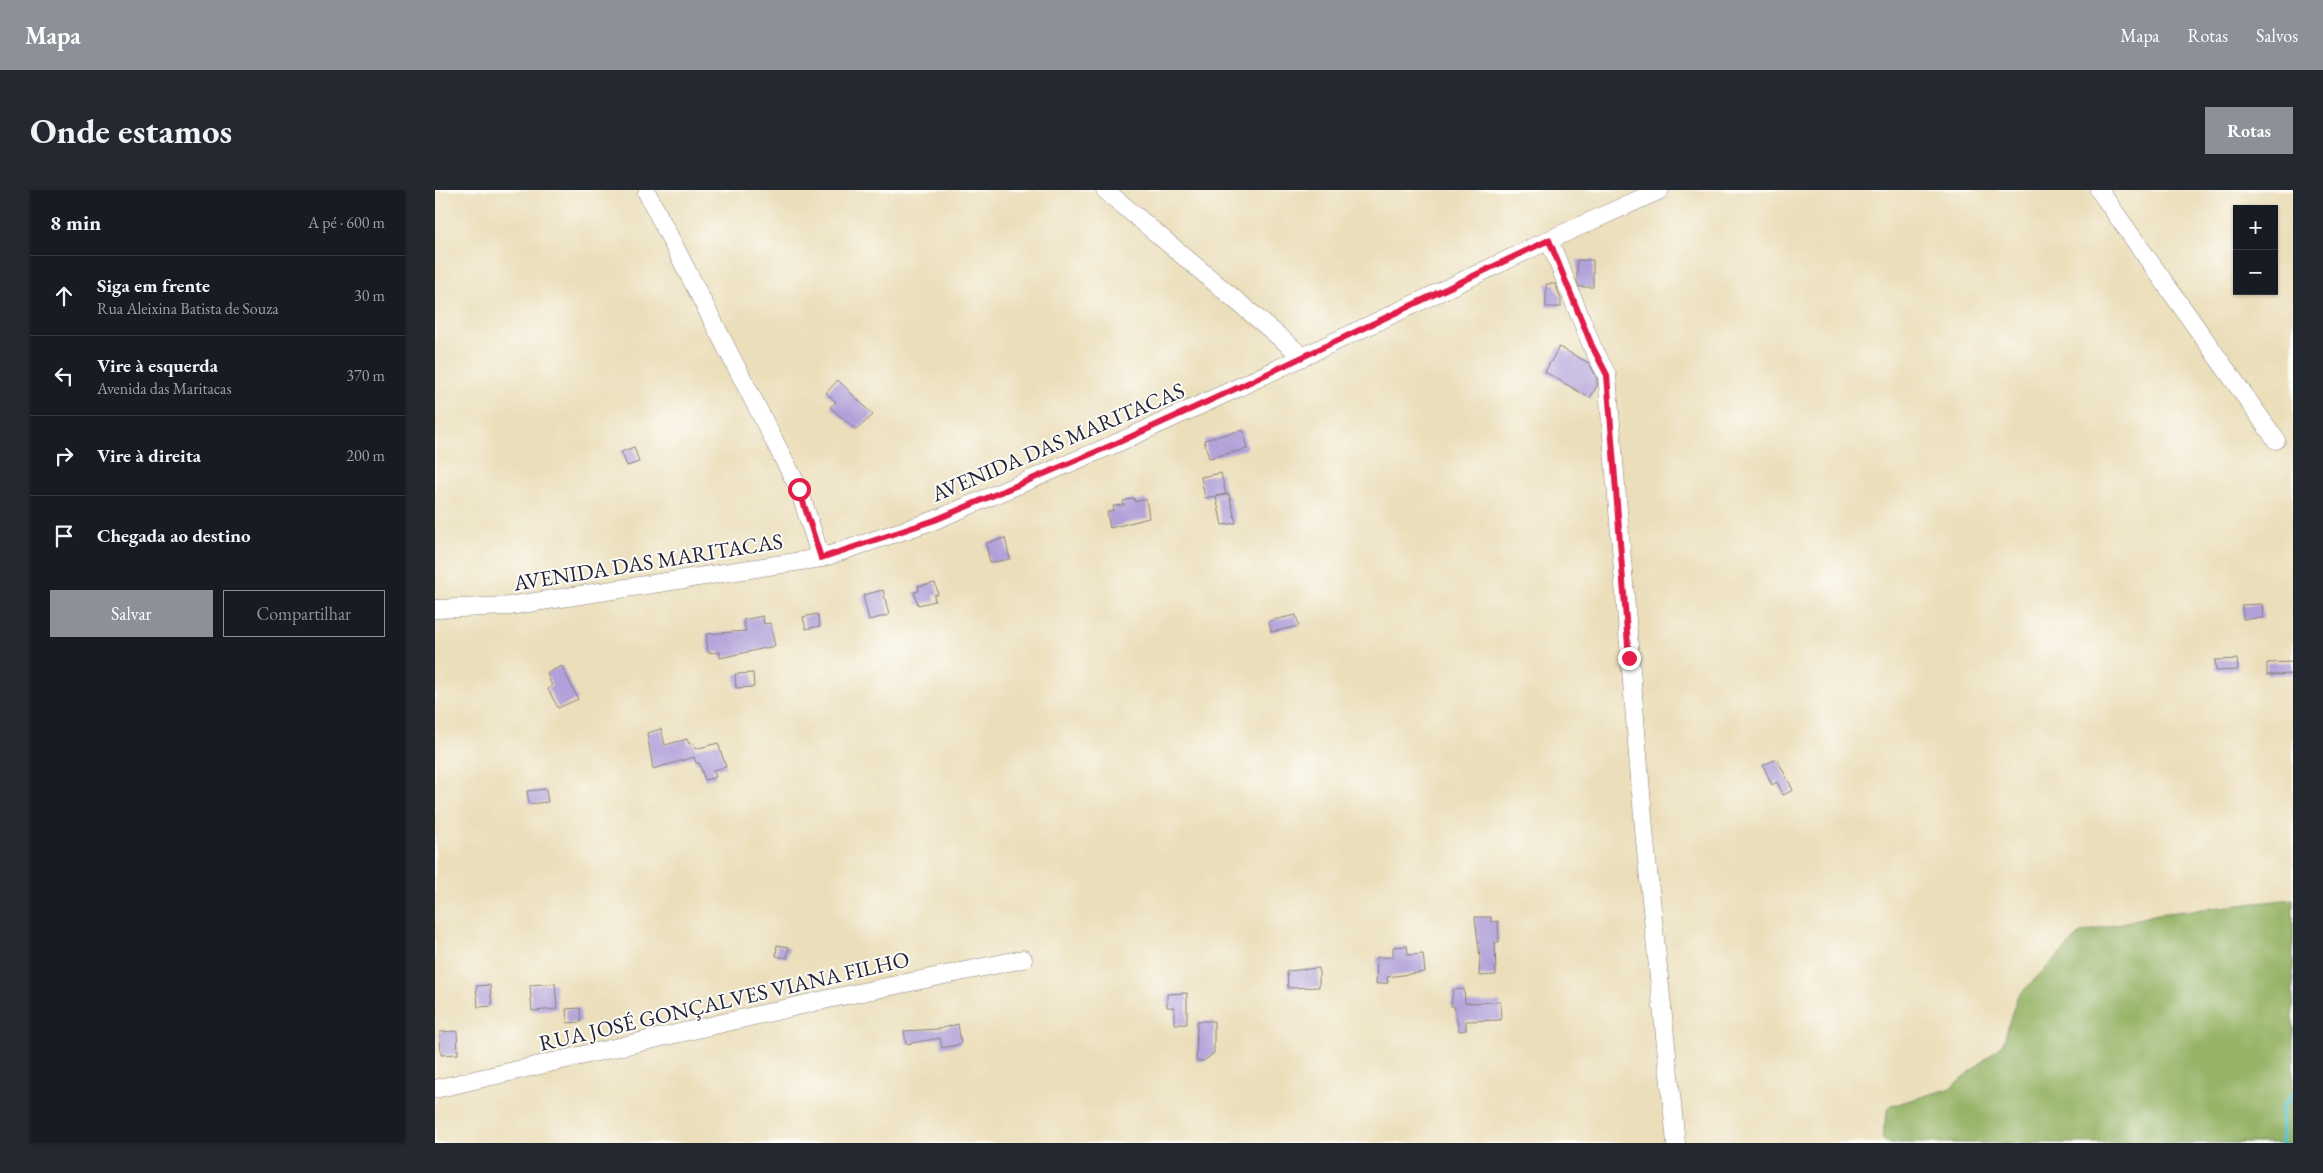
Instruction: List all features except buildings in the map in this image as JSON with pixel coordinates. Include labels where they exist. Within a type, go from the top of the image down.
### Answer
[{"type":"street","points":[[1105,190],[1302,356]]},
{"type":"street","name":"AVENIDA DAS MARITACAS","points":[[435,609],[509,606],[821,558],[944,516],[1125,439],[1549,240],[1661,190]]},
{"type":"street","points":[[2099,190],[2276,440]]},
{"type":"street","points":[[647,194],[799,489],[821,558]]},
{"type":"street","points":[[1549,240],[1592,346],[1607,375],[1645,841],[1676,1143]]},
{"type":"street","name":"RUA JOSÉ GONÇALVES VIANA FILHO","points":[[435,1089],[819,1001],[1023,959]]},
{"type":"green space","points":[[2293,899],[2293,1143],[1890,1143],[1882,1139],[1888,1107],[1951,1088],[2003,1044],[2017,997],[2081,933],[2158,914]]},
{"type":"waterway","points":[[2282,1143],[2282,1108],[2293,1094]]},
{"type":"route","points":[[799,489],[821,558],[935,520],[1117,443],[1549,240],[1592,346],[1607,375],[1629,658]]}]
